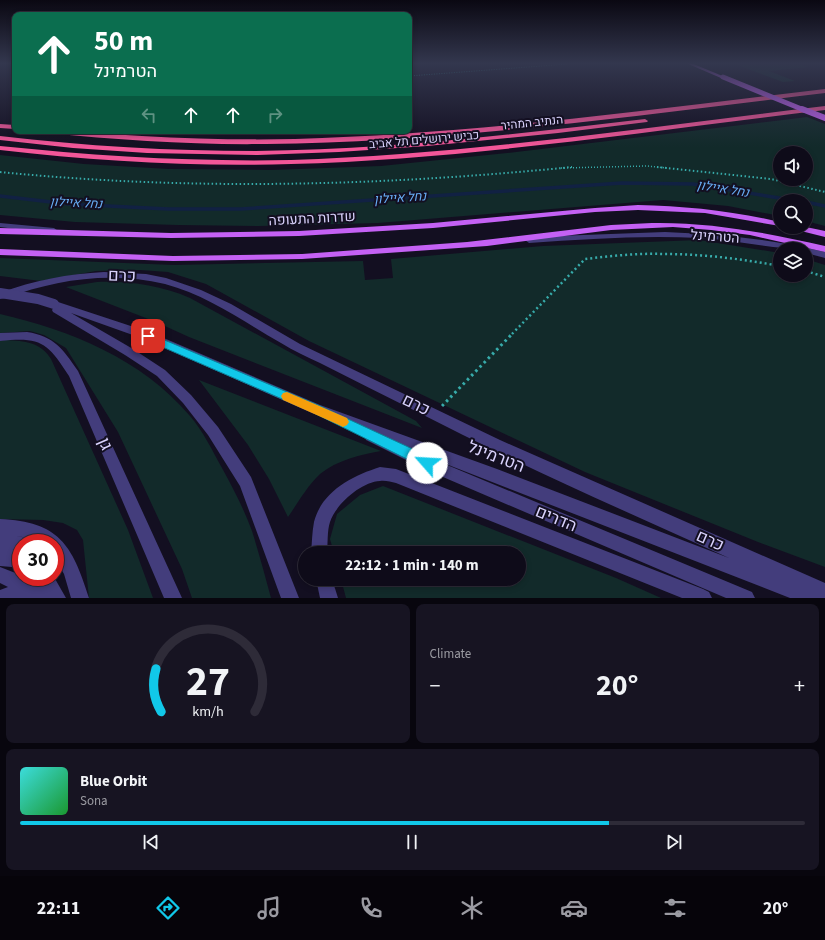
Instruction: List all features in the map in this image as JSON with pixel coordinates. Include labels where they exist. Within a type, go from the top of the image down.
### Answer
[{"type":"highway","name":"כביש ירושלים תל אביב","points":[[412,133],[547,122],[825,91]]},
{"type":"highway","points":[[709,114],[825,100]]},
{"type":"highway","name":"כביש ירושלים תל אביב","points":[[0,148],[76,156],[150,161],[291,162],[431,153],[545,142],[825,108]]},
{"type":"highway","name":"הנתיב המהיר","points":[[0,138],[90,147],[161,151],[293,152],[426,144],[558,132],[656,120]]},
{"type":"highway","points":[[0,126],[12,128]]},
{"type":"highway","name":"כביש ירושלים תל אביב","points":[[77,134],[173,140],[296,141],[404,134]]},
{"type":"main road","points":[[758,91],[825,118]]},
{"type":"main road","name":"הטרמינל","points":[[624,208],[694,210],[773,223]]},
{"type":"main road","name":"שדרות התעופה","points":[[0,231],[204,236],[343,232],[484,222],[624,208]]},
{"type":"main road","points":[[0,252],[57,256],[191,259],[343,255],[509,240],[598,228],[674,225],[743,232],[825,249]]},
{"type":"main road","points":[[813,231],[825,234]]},
{"type":"street","points":[[0,224],[78,234]]},
{"type":"street","name":"הטרמינל","points":[[509,240],[642,234],[707,235],[742,238],[773,244]]},
{"type":"street","points":[[813,252],[825,255]]},
{"type":"street","name":"כרם","points":[[0,297],[17,290],[54,280],[92,275],[128,275],[166,281],[201,293],[291,344],[535,463],[825,592]]},
{"type":"street","points":[[0,293],[38,299],[52,305],[161,373],[187,399],[213,431],[246,482],[290,598]]},
{"type":"street","name":"הטרמינל","points":[[52,305],[148,336],[316,409],[497,476],[812,598]]},
{"type":"street","name":"גן","points":[[0,337],[23,335],[40,338],[51,343],[58,350],[74,374],[173,598]]},
{"type":"street","points":[[316,409],[427,463],[746,598]]},
{"type":"street","name":"הדרים","points":[[320,546],[322,522],[331,504],[342,492],[363,479],[380,474],[396,476],[703,598]]},
{"type":"street","points":[[0,527],[25,528],[41,534]]},
{"type":"street","points":[[0,542],[12,543]]},
{"type":"street","points":[[0,558],[12,559]]},
{"type":"street","points":[[64,565],[74,578],[80,598]]},
{"type":"street","points":[[0,575],[12,580],[33,595]]},
{"type":"street","points":[[50,586],[57,598]]},
{"type":"street","points":[[326,586],[329,598]]},
{"type":"street","points":[[3,597],[33,595],[53,598]]},
{"type":"path","points":[[0,172],[69,179],[157,183],[313,184],[490,175],[572,167],[647,166],[771,179],[825,192]]},
{"type":"path","points":[[435,414],[585,259],[646,254],[696,254],[773,265]]},
{"type":"path","points":[[813,273],[825,277]]},
{"type":"green space","points":[[807,117],[825,124],[825,226],[813,223],[813,194],[773,194],[773,215],[728,206],[663,200],[378,223],[259,226],[75,222],[0,215],[0,155],[84,164],[169,169],[271,170],[381,166],[507,153]]},
{"type":"green space","points":[[699,240],[773,252],[773,282],[813,282],[813,261],[825,265],[825,567],[758,542],[585,472],[309,341],[206,284],[168,272],[140,270],[96,271],[41,281],[0,276],[0,258],[174,265],[363,261],[365,280],[393,278],[391,259],[543,246]]},
{"type":"green space","points":[[97,282],[133,283],[156,287],[190,298],[416,421],[422,428],[66,287]]},
{"type":"green space","points":[[0,314],[78,338],[127,363],[150,378],[171,396],[199,428],[238,499],[252,531],[271,598],[192,598],[182,569],[118,432],[66,348],[44,335],[30,331],[0,333]]},
{"type":"green space","points":[[6,340],[26,342],[37,346],[47,353],[51,359],[128,530],[153,598],[89,598],[83,540],[77,530],[63,523],[43,520],[0,519],[0,341]]},
{"type":"green space","points":[[199,380],[381,451],[349,459],[327,469],[311,484],[288,517],[269,479],[248,445]]},
{"type":"green space","points":[[383,486],[616,578],[661,598],[346,598],[343,586],[526,586],[526,546],[332,546],[330,539],[337,514],[360,495]]},
{"type":"waterway","name":"נחל איילון","points":[[0,196],[68,204],[168,209],[241,209],[622,183],[693,184],[773,197]]},
{"type":"waterway","name":"נחל איילון","points":[[813,203],[825,206]]},
{"type":"slow traffic","points":[[287,396],[343,422]]},
{"type":"route","points":[[148,336],[316,409],[427,463]]}]
